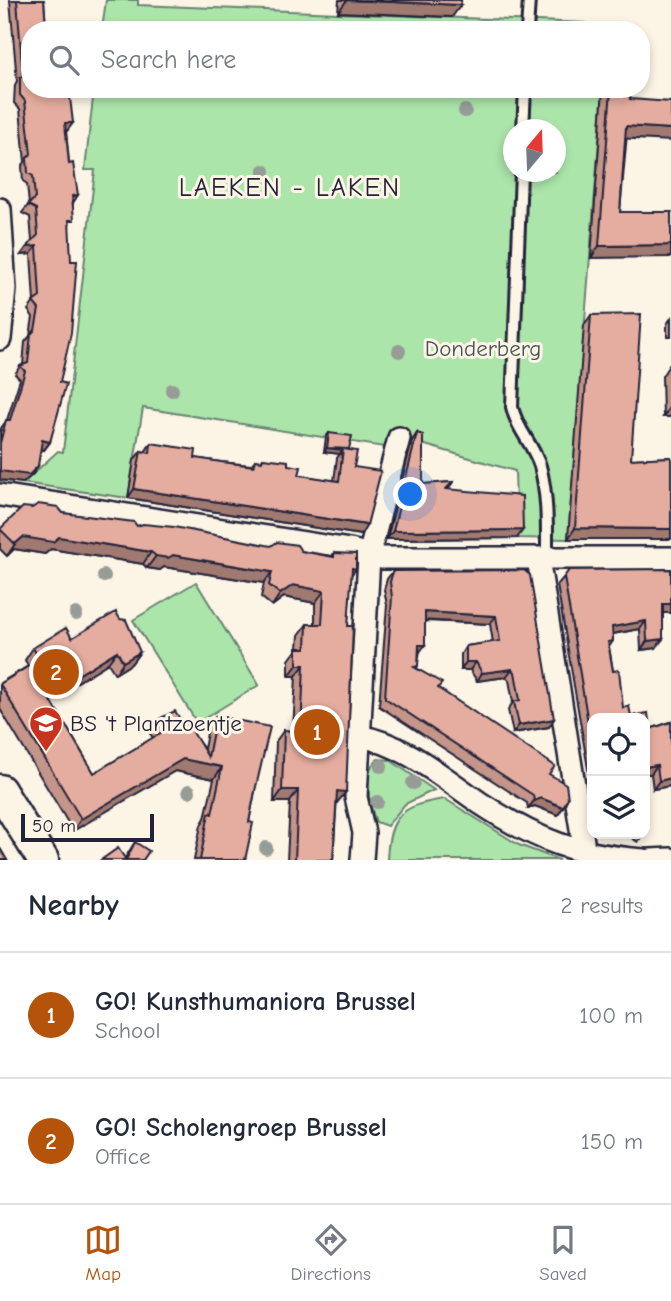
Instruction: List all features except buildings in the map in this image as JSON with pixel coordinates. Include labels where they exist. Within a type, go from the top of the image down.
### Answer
[{"type":"street","points":[[0,209],[5,289],[0,339]]},
{"type":"street","points":[[362,860],[364,833],[355,806],[369,556],[399,438]]},
{"type":"street","points":[[5,501],[350,550],[369,556],[671,558]]},
{"type":"street","points":[[542,558],[585,854]]},
{"type":"street","points":[[359,736],[399,748],[509,821],[553,844],[585,854],[647,860],[671,859]]},
{"type":"street","points":[[0,790],[43,860]]},
{"type":"lane","points":[[527,21],[528,0]]},
{"type":"lane","points":[[524,119],[525,98]]},
{"type":"lane","points":[[521,182],[512,407],[516,424],[540,466],[547,505],[542,558]]},
{"type":"green space","points":[[106,0],[138,0],[138,5],[536,21],[103,21]]},
{"type":"green space","name":"Donderberg","points":[[93,98],[602,98],[568,539],[517,538],[515,471],[394,436],[390,448],[143,408],[128,498],[23,483],[58,451],[63,452],[95,170],[85,170]]},
{"type":"green space","points":[[196,582],[259,685],[197,723],[133,620]]},
{"type":"green space","points":[[378,759],[390,760],[434,790],[405,804],[387,826],[376,822],[368,789],[370,771]]},
{"type":"green space","points":[[445,799],[519,845],[559,860],[387,860],[391,833],[400,815],[418,805]]},
{"type":"place","name":"GO! Scholengroep Brussel","points":[[56,672]]},
{"type":"place","name":"GO! Kunsthumaniora Brussel","points":[[317,732]]},
{"type":"place","name":"BS 't Plantzoentje","points":[[46,753]]},
{"type":"district","name":"LAEKEN - LAKEN","points":[[290,188]]}]
